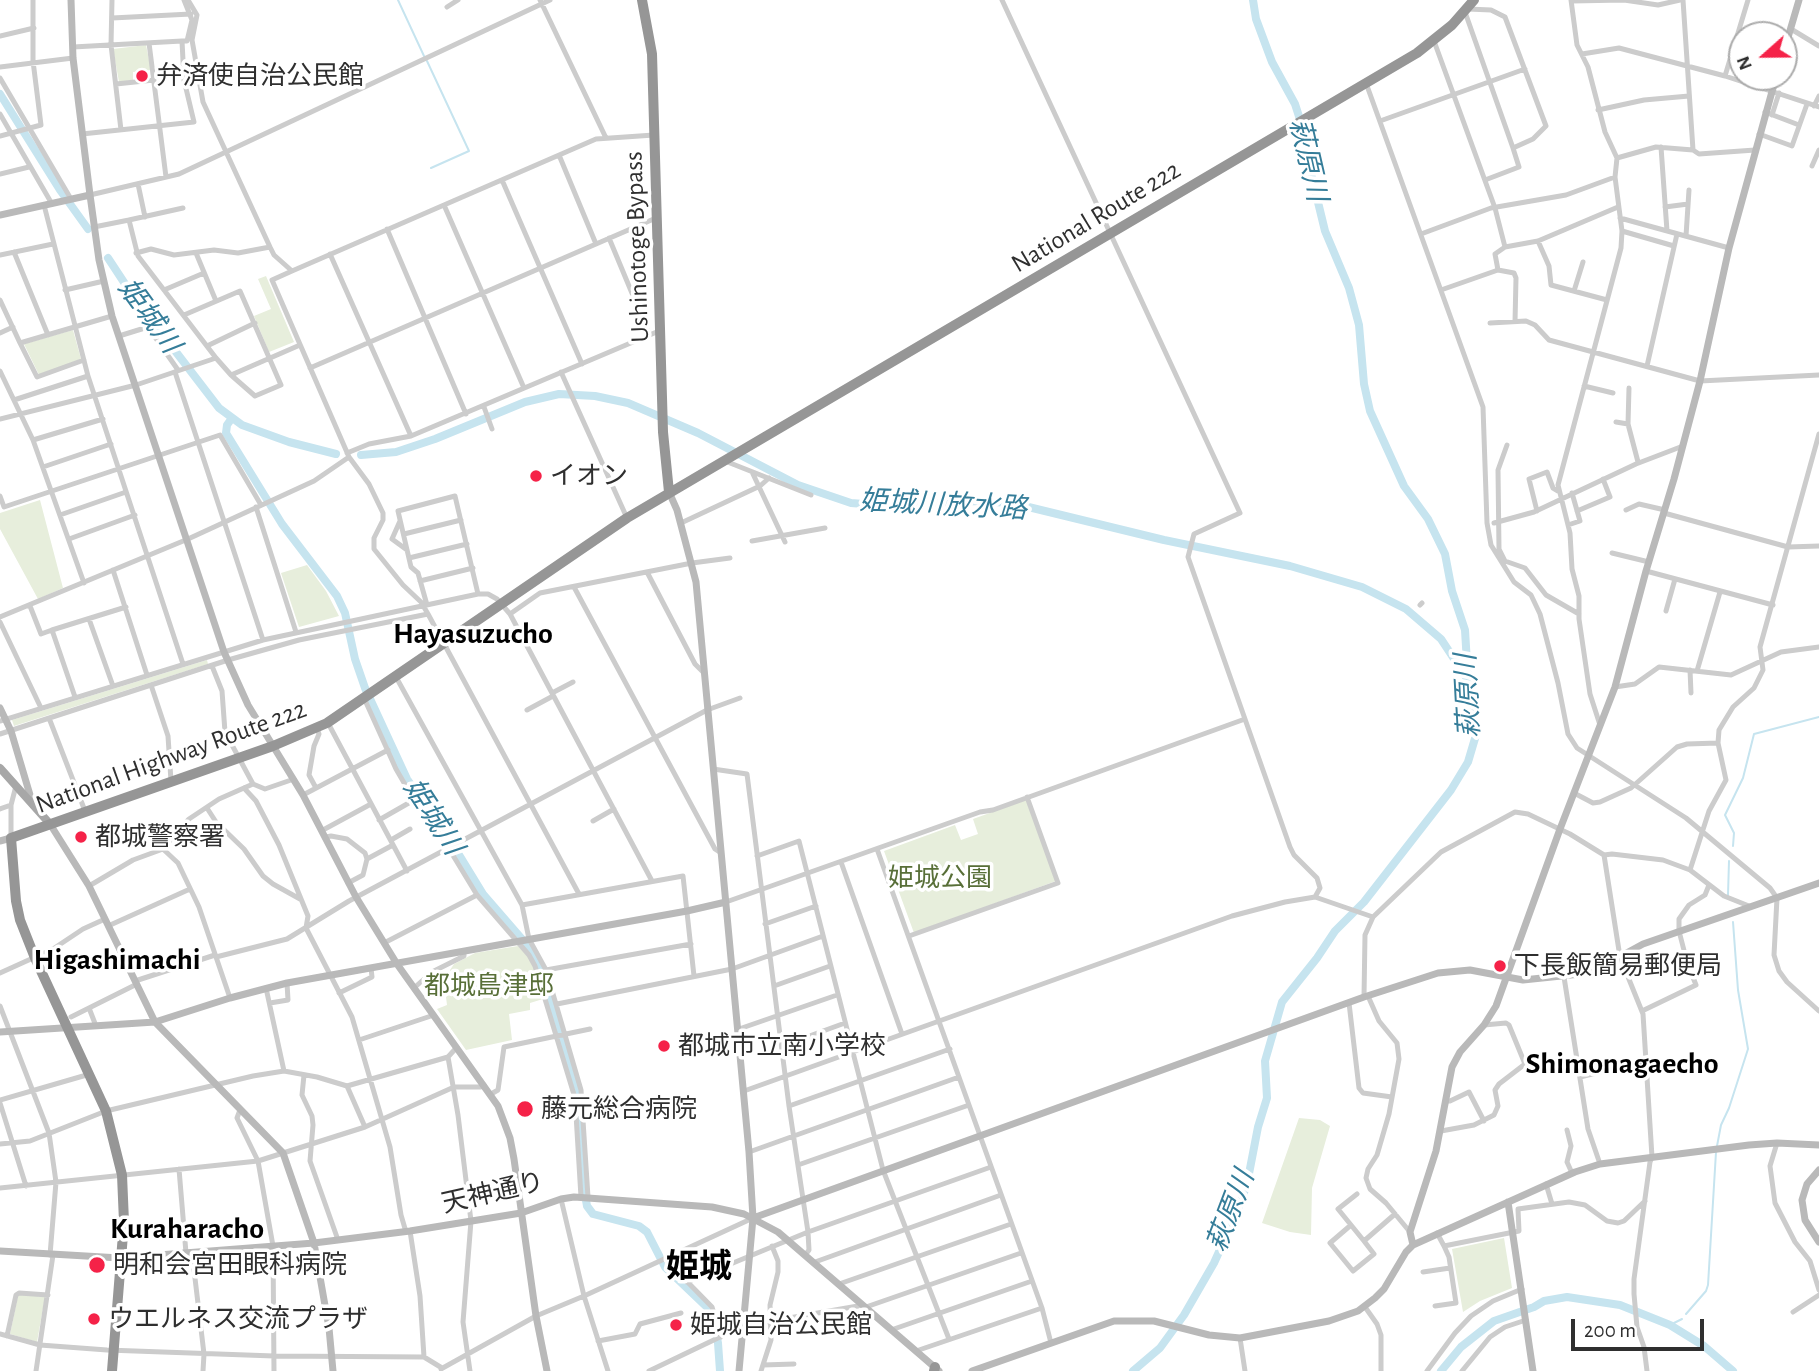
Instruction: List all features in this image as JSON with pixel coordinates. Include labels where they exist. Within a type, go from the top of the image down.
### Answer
[{"type":"highway","name":"Ushinotoge Bypass","points":[[642,0],[652,54],[663,432],[669,492]]},
{"type":"highway","name":"National Route 222","points":[[728,459],[1366,83],[1434,41],[1474,0]]},
{"type":"highway","name":"National Highway Route 222","points":[[11,838],[273,746],[327,723],[627,518],[728,459]]},
{"type":"highway","points":[[666,472],[675,479],[690,482]]},
{"type":"highway","points":[[11,838],[20,920],[35,958],[69,1023],[106,1111],[122,1175],[124,1222],[113,1371]]},
{"type":"main road","points":[[0,768],[50,824]]},
{"type":"street","points":[[0,136],[41,125],[33,61],[33,0]]},
{"type":"street","points":[[71,0],[73,58],[94,227],[112,316],[226,656],[248,705],[325,834],[356,897],[397,964],[498,1107],[510,1138],[536,1316],[547,1371]]},
{"type":"street","points":[[112,0],[111,44],[121,130]]},
{"type":"street","points":[[73,47],[187,41],[192,20],[186,0]]},
{"type":"street","points":[[186,0],[197,15],[191,40],[201,95],[274,255],[292,271]]},
{"type":"street","points":[[447,7],[458,0]]},
{"type":"street","points":[[0,215],[166,177],[226,152],[550,0]]},
{"type":"street","points":[[1002,0],[1240,513],[1194,534],[1188,557],[1290,847],[1294,855],[1317,878],[1320,888],[1317,898]]},
{"type":"street","points":[[1600,725],[1590,694],[1568,525],[1558,491],[1621,248],[1622,231],[1615,177],[1617,158],[1598,110],[1588,67],[1575,40],[1572,1],[1638,1],[1658,5],[1682,0],[1693,150]]},
{"type":"street","points":[[1725,76],[1748,0]]},
{"type":"street","points":[[1793,21],[1799,0]]},
{"type":"street","points":[[541,2],[606,138]]},
{"type":"street","points":[[1485,180],[1519,167],[1466,10],[1491,10],[1505,17],[1546,126],[1533,139],[1514,148]]},
{"type":"street","points":[[112,18],[191,13]]},
{"type":"street","points":[[0,36],[34,28]]},
{"type":"street","points":[[1798,33],[1819,46]]},
{"type":"street","points":[[82,134],[194,122],[184,80],[182,41]]},
{"type":"street","points":[[1434,41],[1495,208],[1505,247]]},
{"type":"street","points":[[149,43],[166,177]]},
{"type":"street","points":[[1582,54],[1619,48],[1725,76],[1813,106]]},
{"type":"street","points":[[0,67],[73,58]]},
{"type":"street","points":[[1380,121],[1525,69]]},
{"type":"street","points":[[0,78],[70,199]]},
{"type":"street","points":[[116,84],[154,80]]},
{"type":"street","points":[[1366,83],[1483,407],[1487,523],[1491,545],[1514,582],[1531,595],[1535,604],[1558,683],[1568,734],[1577,748],[1702,831],[1765,881],[1777,898],[1775,961],[1787,982],[1819,1011]]},
{"type":"street","points":[[1410,1231],[1441,1131],[1455,1060],[1496,1006],[1615,687],[1700,381],[1729,248],[1759,134],[1775,92]]},
{"type":"street","points":[[1598,110],[1644,100],[1689,96]]},
{"type":"street","points":[[1759,134],[1792,146],[1799,125],[1819,96]]},
{"type":"street","points":[[1769,113],[1799,125]]},
{"type":"street","points":[[0,114],[49,204],[53,244],[88,376],[183,664]]},
{"type":"street","points":[[425,606],[374,549],[374,538],[383,520],[383,513],[369,484],[348,455],[272,280],[596,139],[654,135]]},
{"type":"street","points":[[1617,158],[1661,147],[1693,150],[1699,154],[1755,150]]},
{"type":"street","points":[[1661,147],[1667,231]]},
{"type":"street","points":[[1812,166],[1819,150]]},
{"type":"street","points":[[559,155],[596,244]]},
{"type":"street","points":[[0,174],[29,167]]},
{"type":"street","points":[[1421,234],[1495,208],[1566,195],[1615,177]]},
{"type":"street","points":[[502,180],[582,364]]},
{"type":"street","points":[[138,184],[145,217]]},
{"type":"street","points":[[1686,236],[1689,190]]},
{"type":"street","points":[[1665,207],[1688,204]]},
{"type":"street","points":[[444,205],[524,388]]},
{"type":"street","points":[[1498,270],[1495,254],[1505,247],[1538,241],[1618,207]]},
{"type":"street","points":[[94,227],[183,208]]},
{"type":"street","points":[[310,368],[656,218]]},
{"type":"street","points":[[1620,218],[1729,248]]},
{"type":"street","points":[[130,220],[136,253],[164,290],[216,358],[231,375],[255,396],[281,384],[240,290],[184,316]]},
{"type":"street","points":[[387,229],[466,414]]},
{"type":"street","points":[[1622,231],[1674,246]]},
{"type":"street","points":[[1647,366],[1677,233]]},
{"type":"street","points":[[609,238],[649,334]]},
{"type":"street","points":[[1538,241],[1549,266],[1551,285],[1607,300]]},
{"type":"street","points":[[0,255],[53,244]]},
{"type":"street","points":[[136,253],[151,249],[174,255],[214,250],[237,253],[270,247]]},
{"type":"street","points":[[15,252],[48,335]]},
{"type":"street","points":[[196,253],[216,301]]},
{"type":"street","points":[[330,254],[411,436]]},
{"type":"street","points":[[1574,291],[1583,262]]},
{"type":"street","points":[[1441,290],[1498,270],[1514,273],[1517,278],[1515,322]]},
{"type":"street","points":[[164,290],[204,273]]},
{"type":"street","points":[[65,290],[104,281]]},
{"type":"street","points":[[0,300],[37,377],[84,360]]},
{"type":"street","points":[[20,343],[112,316]]},
{"type":"street","points":[[1490,323],[1526,321],[1535,325],[1549,340],[1700,381],[1819,374]]},
{"type":"street","points":[[207,346],[255,323]]},
{"type":"street","points":[[0,333],[13,327]]},
{"type":"street","points":[[119,337],[148,327],[177,371],[264,640]]},
{"type":"street","points":[[41,708],[0,620],[188,539],[323,476],[348,455],[369,444],[411,436],[485,409],[524,388],[661,330]]},
{"type":"street","points":[[231,375],[300,345]]},
{"type":"street","points":[[0,419],[136,385],[216,358]]},
{"type":"street","points":[[0,371],[33,440],[84,583]]},
{"type":"street","points":[[561,372],[627,518]]},
{"type":"street","points":[[14,400],[88,376]]},
{"type":"street","points":[[1584,386],[1613,393]]},
{"type":"street","points":[[1629,388],[1628,424],[1638,463]]},
{"type":"street","points":[[485,409],[492,429]]},
{"type":"street","points":[[33,440],[103,419]]},
{"type":"street","points":[[1616,422],[1628,424]]},
{"type":"street","points":[[1690,870],[1709,811],[1726,780],[1718,743],[1719,730],[1733,707],[1754,688],[1763,670],[1760,647],[1819,434]]},
{"type":"street","points":[[0,496],[4,507],[220,435],[261,505],[296,632]]},
{"type":"street","points":[[43,467],[111,444]]},
{"type":"street","points":[[1507,445],[1498,470],[1497,523],[1502,558],[1508,563],[1525,568],[1546,595],[1579,614]]},
{"type":"street","points":[[1487,523],[1497,523],[1537,511],[1638,463],[1683,446]]},
{"type":"street","points":[[728,459],[753,474],[811,495]]},
{"type":"street","points":[[1537,511],[1529,479],[1547,472],[1553,488],[1558,491]]},
{"type":"street","points":[[753,474],[785,542]]},
{"type":"street","points":[[681,523],[760,486],[769,478]]},
{"type":"street","points":[[1577,511],[1610,497],[1603,479]]},
{"type":"street","points":[[60,515],[127,492]]},
{"type":"street","points":[[669,492],[692,563],[701,629],[749,1152],[752,1218],[739,1371]]},
{"type":"street","points":[[1568,525],[1580,521],[1572,493]]},
{"type":"street","points":[[478,594],[455,496],[398,510],[411,567],[418,573],[428,614],[579,894]]},
{"type":"street","points":[[1626,510],[1639,504],[1788,547],[1819,546]]},
{"type":"street","points":[[69,539],[135,515]]},
{"type":"street","points":[[400,520],[392,539],[407,550]]},
{"type":"street","points":[[404,534],[461,520]]},
{"type":"street","points":[[752,541],[825,528]]},
{"type":"street","points":[[409,558],[467,544]]},
{"type":"street","points":[[1612,553],[1649,562]]},
{"type":"street","points":[[510,614],[540,593],[730,558]]},
{"type":"street","points":[[420,581],[473,568]]},
{"type":"street","points":[[113,570],[147,676]]},
{"type":"street","points":[[1646,571],[1773,605]]},
{"type":"street","points":[[647,572],[695,664],[704,673]]},
{"type":"street","points":[[1666,611],[1675,579]]},
{"type":"street","points":[[574,587],[715,849],[720,853]]},
{"type":"street","points":[[1698,671],[1720,592]]},
{"type":"street","points":[[0,734],[212,666],[226,656],[264,640],[488,594],[497,599],[510,614],[652,881]]},
{"type":"street","points":[[30,606],[41,634],[126,607]]},
{"type":"street","points":[[3,720],[183,664],[428,614]]},
{"type":"street","points":[[89,619],[113,686]]},
{"type":"street","points":[[52,630],[75,697]]},
{"type":"street","points":[[1615,687],[1635,684],[1659,667],[1731,675],[1781,652],[1819,647]]},
{"type":"street","points":[[212,666],[222,691],[225,732],[253,784],[265,789],[294,779]]},
{"type":"street","points":[[1690,670],[1691,693]]},
{"type":"street","points":[[396,677],[522,905],[529,939],[546,970],[581,1090],[584,1197]]},
{"type":"street","points":[[527,710],[573,682]]},
{"type":"street","points":[[151,685],[168,736],[172,781]]},
{"type":"street","points":[[368,695],[388,750],[414,800],[477,895],[535,966],[575,1098],[584,1197]]},
{"type":"street","points":[[69,1023],[89,1008],[136,983],[216,956],[279,942],[356,897],[655,738],[708,710],[740,698]]},
{"type":"street","points":[[0,708],[3,720],[11,731],[33,805]]},
{"type":"street","points":[[49,718],[85,811]]},
{"type":"street","points":[[0,1032],[69,1023],[96,1026],[155,1022],[287,983],[726,902],[1245,719]]},
{"type":"street","points":[[327,723],[408,871]]},
{"type":"street","points":[[316,788],[309,775],[319,734],[317,728]]},
{"type":"street","points":[[1574,793],[1593,803],[1600,802],[1635,785],[1677,747],[1718,743]]},
{"type":"street","points":[[303,795],[388,750]]},
{"type":"street","points":[[713,769],[747,774],[777,1016],[808,1232],[809,1250],[806,1254]]},
{"type":"street","points":[[89,886],[133,860],[163,849],[183,825],[219,799],[253,784]]},
{"type":"street","points":[[0,841],[11,838],[11,805],[16,786]]},
{"type":"street","points":[[244,788],[256,801],[270,825],[291,876],[299,888],[300,899],[308,916],[306,928],[352,1017],[382,1117],[408,1232],[420,1296],[424,1357]]},
{"type":"street","points":[[909,936],[1058,883],[1027,797]]},
{"type":"street","points":[[379,820],[414,800]]},
{"type":"street","points":[[325,834],[371,804]]},
{"type":"street","points":[[0,809],[11,805]]},
{"type":"street","points":[[207,808],[216,822],[244,849],[263,876],[300,899]]},
{"type":"street","points":[[593,821],[614,809]]},
{"type":"street","points":[[1413,1245],[1410,1231],[1370,1189],[1366,1178],[1377,1155],[1399,1059],[1399,1047],[1379,1021],[1366,996],[1365,935],[1371,916],[1441,852],[1507,815],[1522,812],[1560,829],[1604,855],[1663,860],[1690,870],[1724,896],[1750,906]]},
{"type":"street","points":[[50,824],[89,886],[155,1022],[283,1153],[314,1243],[330,1328],[333,1371]]},
{"type":"street","points":[[348,883],[363,875],[367,859],[410,830]]},
{"type":"street","points":[[325,834],[347,839],[361,849],[367,859]]},
{"type":"street","points":[[757,856],[799,841],[883,1170],[949,1339]]},
{"type":"street","points":[[163,849],[173,856],[206,924],[230,998]]},
{"type":"street","points":[[877,849],[1042,1308],[1051,1343]]},
{"type":"street","points":[[1604,855],[1620,957],[1642,1011],[1653,1157],[1650,1162],[1634,1279],[1637,1325],[1644,1347],[1647,1371]]},
{"type":"street","points":[[841,862],[902,1034]]},
{"type":"street","points":[[522,905],[683,876],[694,976]]},
{"type":"street","points":[[48,1295],[16,1295],[3,1335],[40,1345],[114,1350],[274,1356],[424,1357],[441,1370],[536,1316],[752,1218],[1366,996],[1451,971],[1469,970],[1523,980],[1597,970],[1643,944],[1819,883]]},
{"type":"street","points":[[1642,1011],[1696,985],[1679,931],[1679,919],[1681,912],[1702,898],[1709,885]]},
{"type":"street","points":[[0,973],[107,922],[190,889]]},
{"type":"street","points":[[384,943],[477,895]]},
{"type":"street","points":[[744,1091],[1232,916],[1302,897],[1317,898],[1371,916]]},
{"type":"street","points":[[765,924],[816,906]]},
{"type":"street","points":[[557,1004],[732,969],[823,936]]},
{"type":"street","points":[[546,970],[691,944]]},
{"type":"street","points":[[414,988],[432,972],[464,956],[464,951]]},
{"type":"street","points":[[774,986],[830,966]]},
{"type":"street","points":[[340,993],[372,977],[371,968]]},
{"type":"street","points":[[1564,976],[1588,1129],[1600,1164]]},
{"type":"street","points":[[270,1003],[288,1000],[287,983]]},
{"type":"street","points":[[266,988],[284,1071]]},
{"type":"street","points":[[739,1030],[837,995]]},
{"type":"street","points":[[1349,1003],[1359,1088],[1363,1093],[1392,1097]]},
{"type":"street","points":[[0,1006],[49,1133],[56,1182],[48,1295],[36,1371]]},
{"type":"street","points":[[89,1008],[96,1026]]},
{"type":"street","points":[[359,1040],[434,1015]]},
{"type":"street","points":[[782,1046],[845,1023]]},
{"type":"street","points":[[1484,1025],[1509,1025],[1525,1064]]},
{"type":"street","points":[[491,1094],[498,1090],[504,1047],[590,1029]]},
{"type":"street","points":[[0,1144],[30,1141],[106,1111],[284,1071],[347,1086],[448,1057],[457,1048]]},
{"type":"street","points":[[789,1105],[950,1049]]},
{"type":"street","points":[[448,1057],[471,1221],[463,1322],[470,1371]]},
{"type":"street","points":[[1580,1077],[1646,1061]]},
{"type":"street","points":[[1441,1131],[1484,1121],[1494,1115],[1497,1110],[1495,1090],[1525,1064],[1560,1070],[1578,1069]]},
{"type":"street","points":[[26,1185],[0,1101],[90,1074]]},
{"type":"street","points":[[304,1075],[302,1095],[312,1116],[313,1125],[310,1161],[338,1240]]},
{"type":"street","points":[[749,1152],[959,1077]]},
{"type":"street","points":[[0,1188],[258,1161],[365,1127],[382,1117],[454,1087],[484,1085]]},
{"type":"street","points":[[347,1086],[365,1127]]},
{"type":"street","points":[[1445,1101],[1469,1092],[1484,1121]]},
{"type":"street","points":[[798,1165],[969,1105]]},
{"type":"street","points":[[240,1110],[237,1118],[258,1161],[274,1246],[274,1371]]},
{"type":"street","points":[[1567,1130],[1571,1146],[1567,1162],[1572,1173]]},
{"type":"street","points":[[1777,1143],[1770,1166],[1774,1196],[1795,1242],[1810,1261],[1819,1292],[1793,1312]]},
{"type":"street","points":[[972,1371],[1108,1322],[1140,1319],[1209,1335],[1240,1338],[1329,1321],[1365,1307],[1384,1289],[1413,1245],[1572,1173],[1600,1164],[1716,1149],[1777,1143],[1819,1145]]},
{"type":"street","points":[[687,1282],[808,1232],[991,1167]]},
{"type":"street","points":[[179,1170],[204,1354],[203,1371]]},
{"type":"street","points":[[1819,1170],[1807,1184],[1802,1200],[1805,1220],[1819,1242]]},
{"type":"street","points":[[1546,1184],[1552,1204]]},
{"type":"street","points":[[1351,1225],[1330,1243],[1353,1271],[1374,1254],[1364,1241],[1351,1225],[1338,1209],[1357,1194]]},
{"type":"street","points":[[814,1262],[1001,1195]]},
{"type":"street","name":"天神通り","points":[[0,1251],[120,1258],[314,1243],[408,1232],[521,1213],[561,1199],[584,1197],[712,1207],[733,1210],[766,1223],[806,1254],[936,1370]]},
{"type":"street","points":[[561,1199],[584,1296],[608,1371]]},
{"type":"street","points":[[1444,1246],[1519,1231],[1521,1228],[1518,1209],[1569,1202],[1585,1205],[1607,1221],[1618,1223],[1625,1221],[1645,1200]]},
{"type":"street","points":[[1508,1202],[1533,1371]]},
{"type":"street","points":[[1364,1241],[1395,1214]]},
{"type":"street","points":[[839,1284],[1011,1224]]},
{"type":"street","points":[[1435,1306],[1456,1303],[1450,1268],[1437,1233]]},
{"type":"street","points":[[772,1246],[778,1261],[778,1272],[770,1305],[771,1340],[762,1368],[794,1364]]},
{"type":"street","points":[[649,1371],[743,1326],[863,1305],[1021,1253]]},
{"type":"street","points":[[665,1259],[712,1307],[720,1337]]},
{"type":"street","points":[[1423,1272],[1450,1268]]},
{"type":"street","points":[[891,1330],[1032,1281]]},
{"type":"street","points":[[1427,1371],[1471,1316],[1493,1301],[1522,1289]]},
{"type":"street","points":[[1365,1307],[1381,1335],[1381,1371]]},
{"type":"street","points":[[916,1351],[1042,1308]]},
{"type":"street","points":[[598,1341],[635,1334],[640,1324],[681,1313]]},
{"type":"street","points":[[1462,1371],[1490,1337],[1505,1327],[1526,1319]]},
{"type":"street","points":[[1240,1338],[1245,1371]]},
{"type":"green space","points":[[146,45],[151,70],[133,72],[133,80],[119,82],[113,49]]},
{"type":"green space","points":[[266,276],[294,342],[269,352],[254,316],[271,309],[258,279]]},
{"type":"green space","points":[[73,330],[81,359],[39,375],[24,344]]},
{"type":"green space","points":[[40,500],[63,588],[38,599],[0,529],[0,513]]},
{"type":"green space","points":[[307,565],[326,591],[339,616],[299,627],[281,573]]},
{"type":"green space","points":[[207,660],[208,664],[14,726],[12,720]]},
{"type":"green space","name":"姫城公園","points":[[1026,800],[1056,881],[914,933],[884,851],[955,825],[961,840],[978,834],[973,819]]},
{"type":"green space","name":"都城島津邸","points":[[518,946],[533,966],[543,999],[530,1003],[530,1010],[509,1014],[512,1040],[466,1050],[437,1009],[447,1005],[446,997],[451,993],[447,985],[455,980],[450,970],[454,964],[475,953]]},
{"type":"green space","points":[[1299,1118],[1320,1120],[1330,1126],[1312,1188],[1311,1235],[1262,1223]]},
{"type":"green space","points":[[1504,1238],[1512,1288],[1480,1301],[1463,1312],[1452,1249]]},
{"type":"green space","points":[[20,1294],[45,1297],[37,1342],[10,1334]]},
{"type":"waterway","points":[[398,0],[424,56]]},
{"type":"waterway","name":"萩原川","points":[[1133,1371],[1160,1348],[1184,1315],[1214,1263],[1236,1214],[1247,1184],[1258,1127],[1267,1098],[1265,1061],[1282,1002],[1335,931],[1364,902],[1451,790],[1468,762],[1476,735],[1468,680],[1465,630],[1452,591],[1445,554],[1428,519],[1404,486],[1370,411],[1364,384],[1359,325],[1349,288],[1325,231],[1307,157],[1304,132],[1295,104],[1272,62],[1256,19],[1253,0]]},
{"type":"waterway","points":[[427,61],[469,151],[431,168]]},
{"type":"waterway","name":"姫城川","points":[[0,94],[60,190],[88,229]]},
{"type":"waterway","name":"姫城川","points":[[108,258],[133,296],[219,408],[242,425],[289,442],[336,454]]},
{"type":"waterway","name":"姫城川放水路","points":[[361,455],[396,452],[525,402],[559,394],[595,396],[628,403],[698,433],[798,485],[851,503],[889,506],[972,501],[1012,503],[1164,540],[1290,566],[1362,587],[1406,609],[1441,639],[1466,677]]},
{"type":"waterway","name":"姫城川","points":[[232,418],[226,433],[282,524],[337,596],[345,613],[355,659],[365,688],[407,779],[450,840],[483,894],[535,954],[578,1094],[587,1206],[593,1214],[639,1226],[647,1232],[665,1267],[708,1308],[718,1343],[720,1371]]},
{"type":"waterway","points":[[1733,846],[1734,833],[1725,815],[1743,778],[1754,734],[1819,717]]},
{"type":"waterway","points":[[1728,895],[1729,861]]},
{"type":"waterway","points":[[1717,1146],[1721,1125],[1748,1049],[1738,990],[1733,922]]},
{"type":"waterway","points":[[1686,1314],[1708,1285],[1716,1152]]},
{"type":"waterway","points":[[1441,1371],[1461,1347],[1494,1321],[1544,1301],[1567,1297],[1620,1305],[1670,1325],[1704,1346],[1733,1371]]},
{"type":"waterway","points":[[1670,1325],[1682,1319]]},
{"type":"place","name":"弁済使自治公民館","points":[[142,76]]},
{"type":"place","name":"イオン","points":[[536,476]]},
{"type":"place","name":"都城警察署","points":[[81,837]]},
{"type":"place","name":"下長飯簡易郵便局","points":[[1500,966]]},
{"type":"place","name":"都城市立南小学校","points":[[664,1046]]},
{"type":"place","name":"藤元総合病院","points":[[525,1109]]},
{"type":"place","name":"明和会宮田眼科病院","points":[[97,1265]]},
{"type":"place","name":"ウエルネス交流プラザ","points":[[94,1319]]},
{"type":"place","name":"姫城自治公民館","points":[[676,1325]]},
{"type":"district","name":"Hayasuzucho","points":[[473,634]]},
{"type":"district","name":"Higashimachi","points":[[117,960]]},
{"type":"district","name":"Shimonagaecho","points":[[1622,1064]]},
{"type":"district","name":"Kuraharacho","points":[[187,1229]]},
{"type":"district","name":"姫城","points":[[699,1267]]}]
